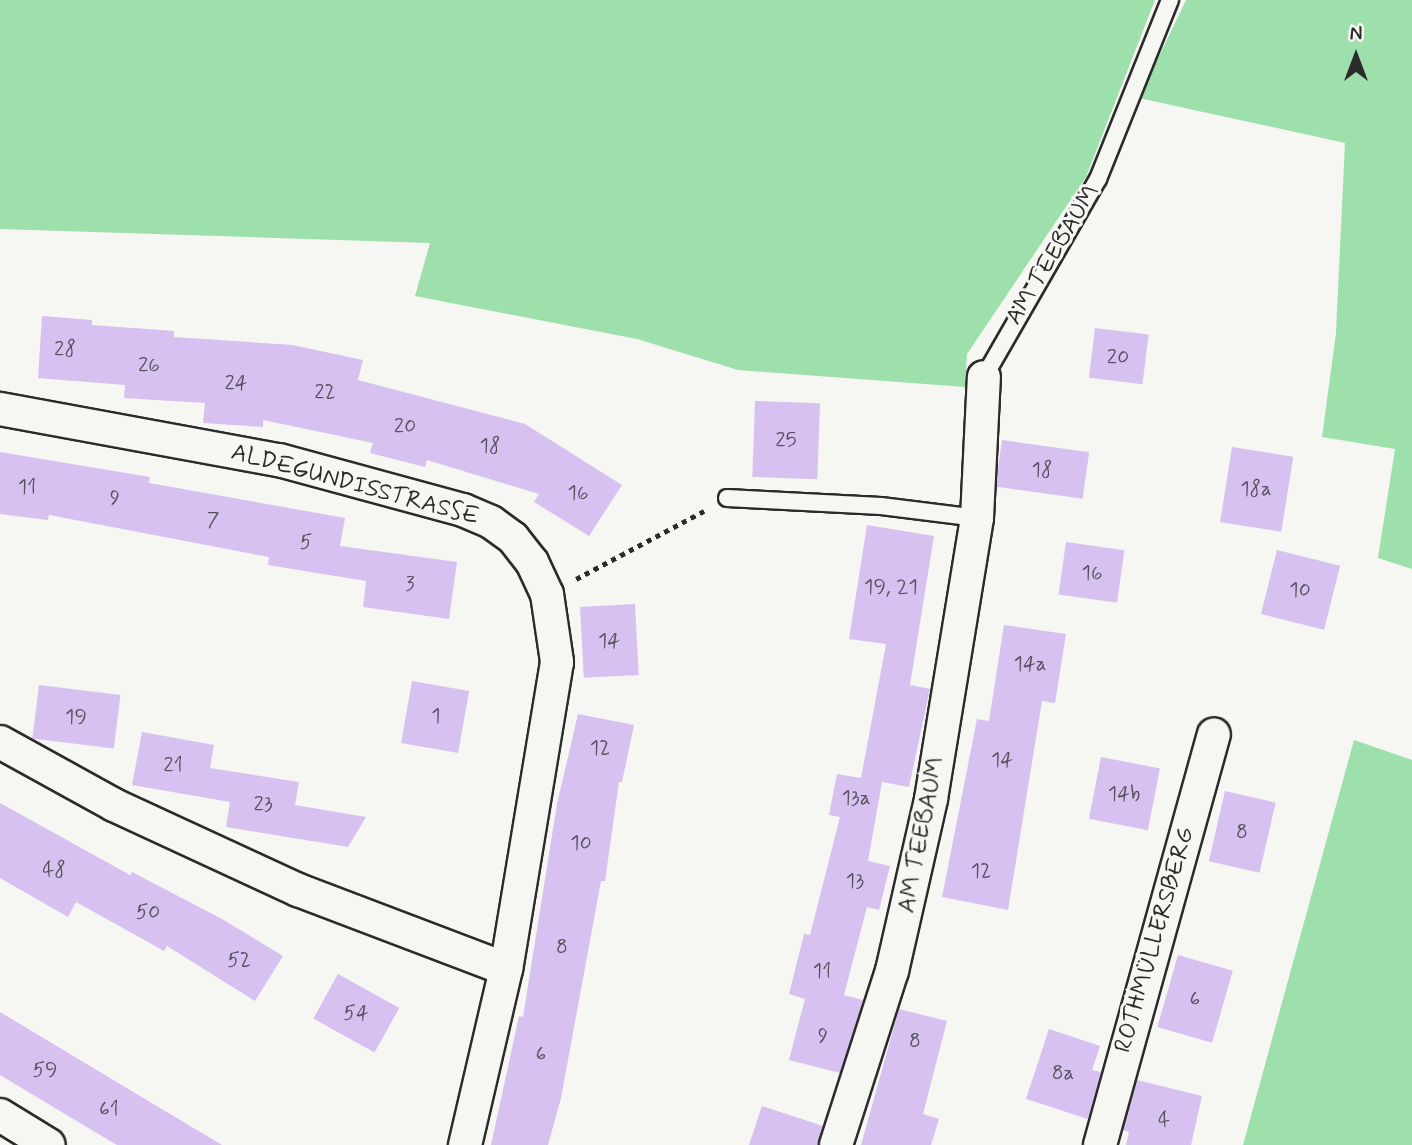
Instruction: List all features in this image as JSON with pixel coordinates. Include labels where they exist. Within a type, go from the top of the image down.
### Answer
[{"type":"street","name":"AM TEEBAUM","points":[[836,1145],[909,906],[977,519],[984,377]]},
{"type":"street","name":"ALDEGUNDISSTRASSE","points":[[0,409],[279,460],[463,510],[491,522],[513,538],[547,594],[557,662],[506,969],[465,1145]]},
{"type":"street","name":"ROTHMÜLLERSBERG","points":[[1100,1145],[1214,736]]},
{"type":"street","points":[[0,742],[114,805],[298,890],[506,969]]},
{"type":"street","points":[[0,1115],[49,1145]]},
{"type":"lane","name":"AM TEEBAUM","points":[[984,377],[1098,180],[1170,0]]},
{"type":"lane","points":[[727,498],[881,506],[977,519]]},
{"type":"path","points":[[547,594],[727,498]]},
{"type":"green space","points":[[0,0],[1155,0],[1086,177],[967,354],[965,387],[738,370],[637,339],[415,296],[430,243],[0,229]]},
{"type":"green space","points":[[1186,0],[1412,0],[1412,569],[1378,558],[1395,449],[1322,437],[1336,333],[1345,143],[1139,98]]},
{"type":"green space","points":[[1354,740],[1412,760],[1412,1145],[1243,1145]]},
{"type":"building","points":[[42,316],[92,320],[92,325],[174,331],[174,337],[292,345],[363,360],[358,380],[525,424],[622,485],[589,536],[534,502],[539,494],[427,460],[425,467],[370,453],[373,443],[263,420],[263,427],[203,423],[205,403],[124,398],[125,385],[38,378]]},
{"type":"building","points":[[1095,328],[1149,335],[1143,384],[1089,378]]},
{"type":"building","points":[[755,401],[820,403],[817,479],[752,477]]},
{"type":"building","points":[[1002,440],[1089,452],[1083,499],[995,487]]},
{"type":"building","points":[[1232,447],[1293,457],[1281,532],[1220,522]]},
{"type":"building","points":[[0,452],[150,477],[149,483],[345,518],[340,546],[457,562],[449,619],[363,607],[366,581],[268,565],[269,557],[49,515],[48,520],[0,514]]},
{"type":"building","points":[[867,525],[934,536],[910,685],[930,689],[909,787],[882,782],[868,861],[890,866],[879,910],[867,907],[844,995],[863,1000],[840,1073],[789,1060],[805,999],[789,994],[804,934],[810,935],[840,817],[829,815],[837,774],[861,778],[886,644],[849,639]]},
{"type":"building","points":[[1066,542],[1124,550],[1117,603],[1059,594]]},
{"type":"building","points":[[1277,550],[1340,566],[1324,630],[1261,614]]},
{"type":"building","points":[[635,604],[639,675],[584,678],[580,607]]},
{"type":"building","points":[[1004,625],[1066,634],[1055,703],[1042,701],[1008,910],[942,897],[977,719],[989,721]]},
{"type":"building","points":[[412,681],[469,691],[458,753],[401,743]]},
{"type":"building","points":[[39,685],[120,695],[114,749],[32,739]]},
{"type":"building","points":[[578,714],[634,725],[622,782],[619,782],[605,881],[601,881],[561,1098],[548,1145],[491,1145],[519,1016],[523,1017],[557,804]]},
{"type":"building","points":[[142,732],[214,745],[210,768],[299,782],[295,805],[366,817],[348,847],[226,827],[230,802],[132,785]]},
{"type":"building","points":[[1101,757],[1160,768],[1148,830],[1089,819]]},
{"type":"building","points":[[1225,791],[1276,803],[1259,873],[1209,861]]},
{"type":"building","points":[[0,803],[130,875],[132,872],[222,919],[283,956],[255,1001],[167,946],[164,951],[76,902],[68,917],[0,878]]},
{"type":"building","points":[[1178,955],[1233,971],[1212,1043],[1157,1027]]},
{"type":"building","points":[[338,974],[399,1008],[374,1053],[313,1019]]},
{"type":"building","points":[[899,1009],[947,1021],[923,1114],[939,1119],[931,1145],[861,1145]]},
{"type":"building","points":[[0,1012],[222,1145],[117,1145],[90,1129],[0,1075]]},
{"type":"building","points":[[1049,1029],[1100,1046],[1092,1070],[1101,1072],[1088,1119],[1026,1099]]},
{"type":"building","points":[[1137,1080],[1202,1096],[1191,1145],[1126,1145],[1129,1132],[1123,1130]]},
{"type":"building","points":[[762,1106],[823,1126],[818,1145],[749,1145]]}]
